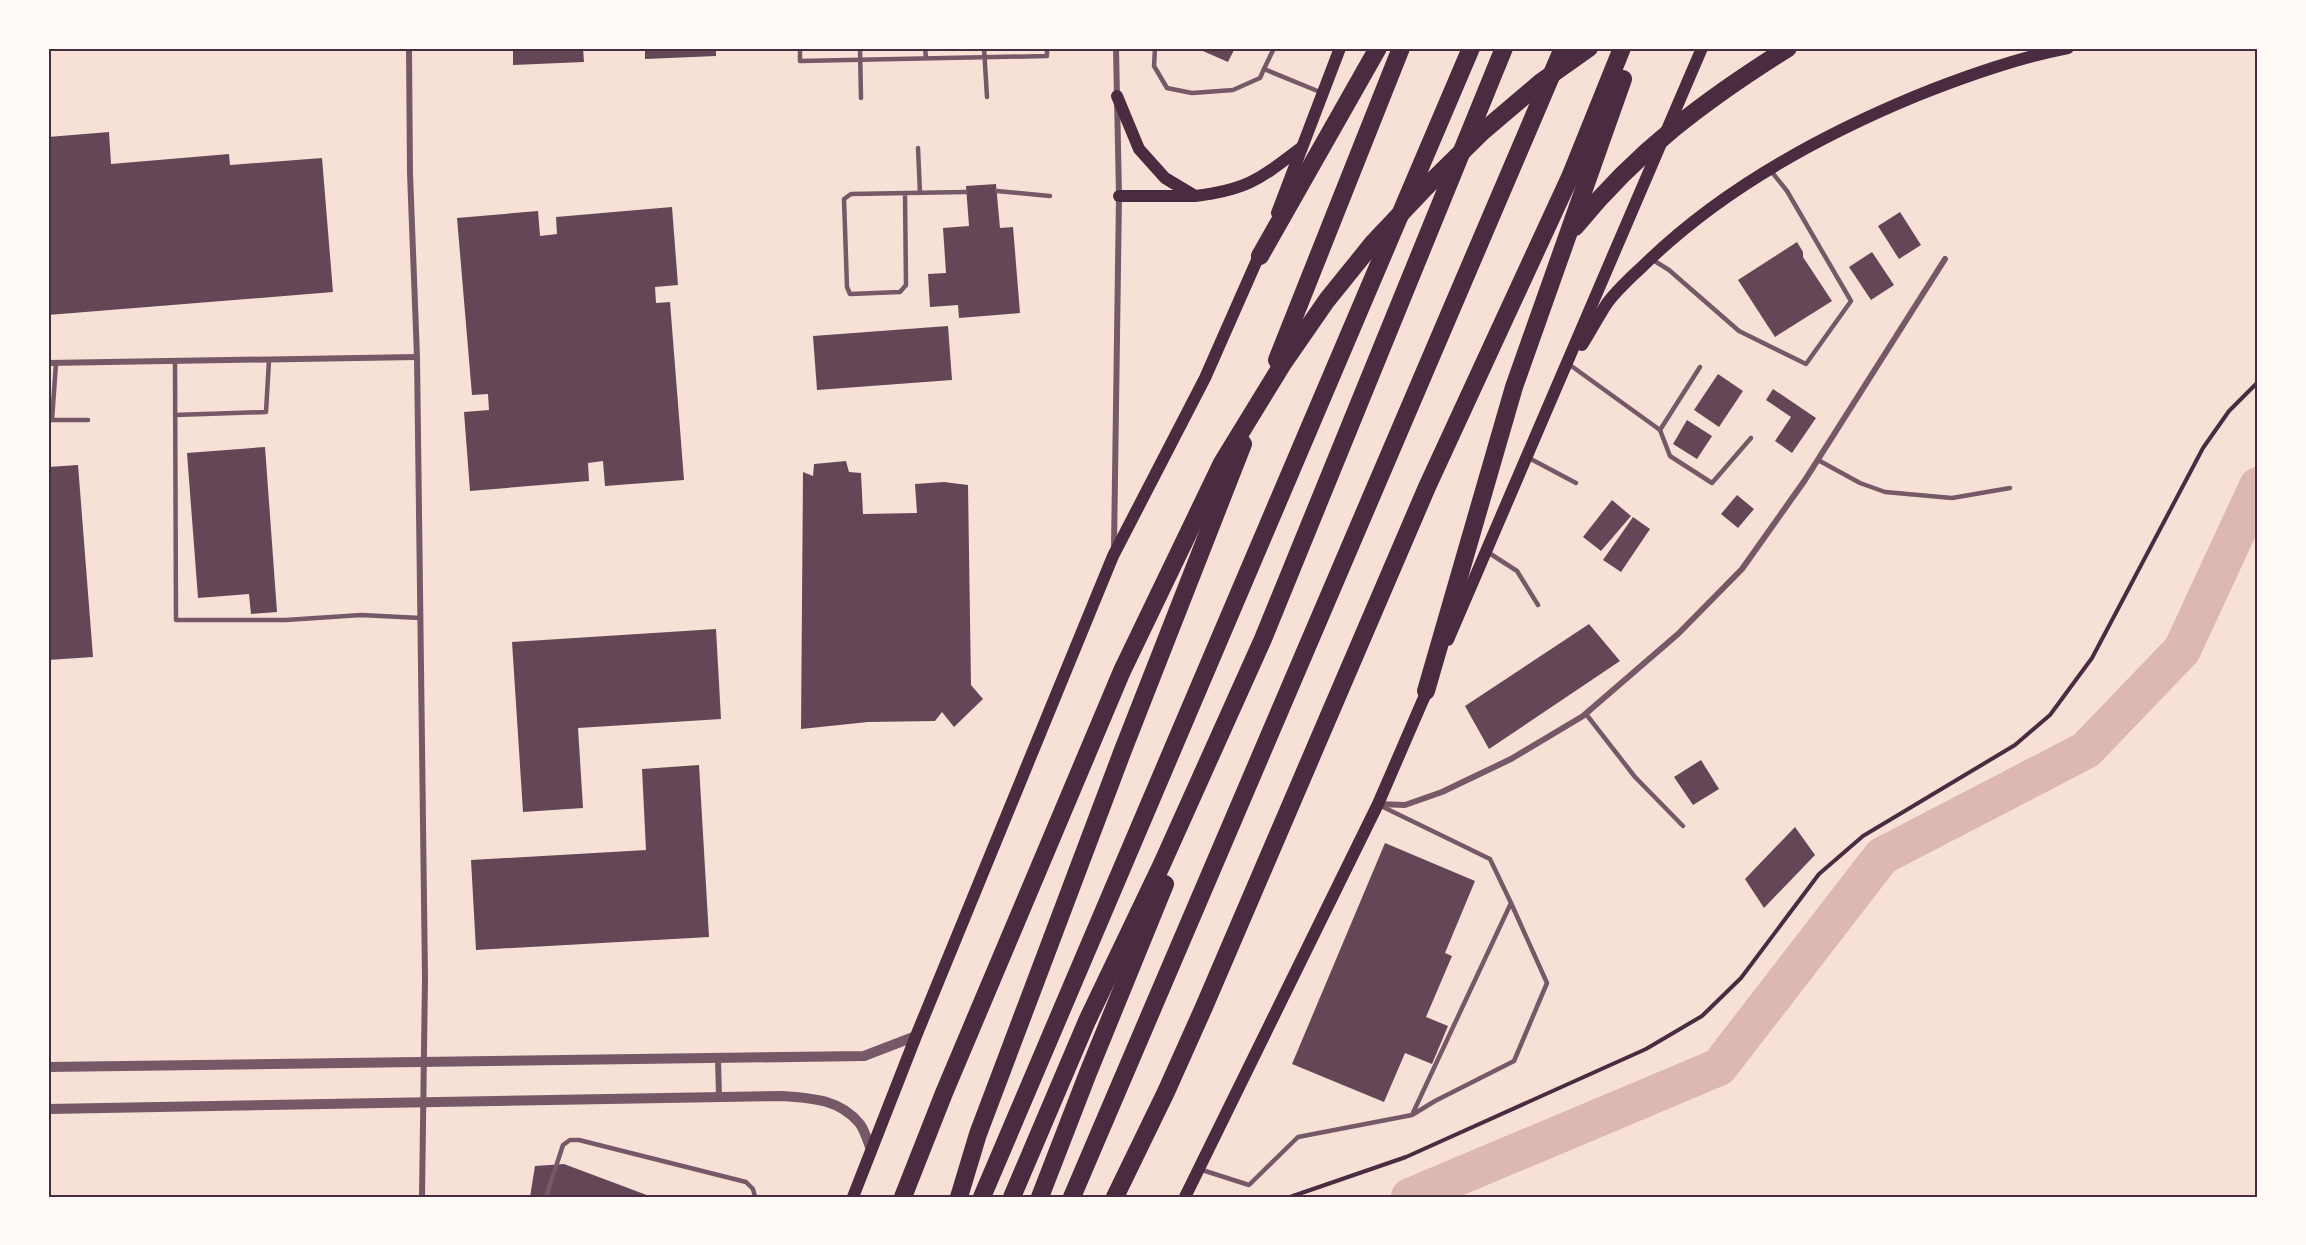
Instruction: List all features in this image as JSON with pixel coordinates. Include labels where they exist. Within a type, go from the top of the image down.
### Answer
[{"type":"highway","points":[[1260,256],[1378,48]]},
{"type":"highway","points":[[959,1197],[978,1134],[1123,750],[1401,48]]},
{"type":"highway","points":[[982,1197],[1471,48]]},
{"type":"highway","points":[[1012,1197],[1087,1021],[1263,639],[1504,48]]},
{"type":"highway","points":[[1072,1197],[1563,48]]},
{"type":"highway","points":[[903,1197],[944,1093],[1122,671],[1222,463],[1282,365],[1327,300],[1373,243],[1481,133],[1541,82],[1589,48]]},
{"type":"highway","points":[[1115,1197],[1204,1007],[1451,435],[1570,177],[1622,48]]},
{"type":"highway","points":[[1426,691],[1514,387],[1634,48]]},
{"type":"highway","points":[[1498,334],[1576,226],[1605,192],[1638,159],[1670,129],[1729,85],[1788,48]]},
{"type":"highway","points":[[1040,1197],[1172,867],[1199,782]]},
{"type":"main road","points":[[853,1197],[916,1036],[1113,556],[1204,378],[1260,256],[1340,48]]},
{"type":"main road","points":[[1185,1197],[1378,804],[1702,48]]},
{"type":"main road","points":[[1560,382],[1609,301],[1651,258],[1693,220],[1770,169],[1826,136],[1943,85],[1995,66],[2068,48]]},
{"type":"main road","points":[[1117,96],[1139,149],[1165,178],[1195,196]]},
{"type":"main road","points":[[1119,196],[1195,196],[1239,189],[1264,176],[1303,146]]},
{"type":"street","points":[[409,48],[410,173],[417,357],[420,618],[425,1062],[422,1197]]},
{"type":"street","points":[[1113,556],[1119,196],[1116,48]]},
{"type":"street","points":[[1378,804],[1405,805],[1442,792],[1512,759],[1586,714],[1678,634],[1742,569],[1818,460],[1945,259]]},
{"type":"street","points":[[48,363],[417,357]]},
{"type":"street","points":[[48,1067],[864,1056],[916,1036]]},
{"type":"street","points":[[718,1058],[719,1097]]},
{"type":"street","points":[[48,1109],[782,1096],[822,1099],[844,1110],[861,1125],[872,1150]]},
{"type":"lane","points":[[800,48],[800,60],[1047,56],[1047,48]]},
{"type":"lane","points":[[860,48],[861,98]]},
{"type":"lane","points":[[925,48],[926,58]]},
{"type":"lane","points":[[984,48],[987,97]]},
{"type":"lane","points":[[1155,48],[1154,66],[1167,88],[1192,93],[1233,90],[1260,78],[1274,48]]},
{"type":"lane","points":[[1264,69],[1323,93]]},
{"type":"lane","points":[[918,148],[920,193]]},
{"type":"lane","points":[[1651,258],[1669,270],[1738,331],[1806,364],[1851,301],[1787,191],[1770,169]]},
{"type":"lane","points":[[997,191],[1050,196]]},
{"type":"lane","points":[[905,194],[906,285],[900,292],[850,294],[847,287],[844,199],[851,194],[966,192]]},
{"type":"lane","points":[[176,415],[266,412],[269,360]]},
{"type":"lane","points":[[175,361],[176,620],[286,620],[361,615],[420,618]]},
{"type":"lane","points":[[56,363],[50,420],[88,420]]},
{"type":"lane","points":[[1570,365],[1660,430],[1670,456],[1712,483],[1750,438]]},
{"type":"lane","points":[[1660,430],[1700,367]]},
{"type":"lane","points":[[1527,456],[1576,483]]},
{"type":"lane","points":[[1818,460],[1860,483],[1885,492],[1952,498],[2010,488]]},
{"type":"lane","points":[[1486,551],[1517,571],[1538,605]]},
{"type":"lane","points":[[1586,714],[1635,777],[1683,826]]},
{"type":"lane","points":[[1199,1168],[1248,1185],[1298,1137],[1412,1115],[1514,1061],[1547,983],[1490,859],[1378,804]]},
{"type":"lane","points":[[1412,1115],[1511,903]]},
{"type":"lane","points":[[546,1197],[563,1144],[570,1140],[579,1140],[746,1182],[753,1189],[754,1197]]},
{"type":"path","points":[[1290,1197],[1406,1157],[1647,1048],[1702,1016],[1741,978],[1819,874],[1863,836],[2015,745],[2050,715],[2092,658],[2203,448],[2229,411],[2258,382]]},
{"type":"building","points":[[513,48],[583,48],[584,62],[513,65]]},
{"type":"building","points":[[645,48],[716,48],[716,56],[645,59]]},
{"type":"building","points":[[1196,48],[1235,48],[1228,62]]},
{"type":"building","points":[[109,132],[111,164],[229,154],[230,165],[322,158],[333,292],[48,315],[48,137]]},
{"type":"building","points":[[996,184],[1000,228],[1013,227],[1020,313],[959,318],[958,305],[930,307],[928,274],[946,273],[943,228],[969,226],[966,186]]},
{"type":"building","points":[[672,207],[678,285],[655,287],[656,303],[670,302],[684,480],[605,486],[603,461],[588,463],[589,481],[470,491],[464,412],[489,410],[488,394],[472,395],[457,218],[538,211],[540,236],[557,234],[556,217]]},
{"type":"building","points":[[1900,212],[1921,245],[1899,259],[1878,226]]},
{"type":"building","points":[[1797,242],[1803,252],[1803,257],[1832,301],[1775,337],[1738,280]]},
{"type":"building","points":[[1872,252],[1894,285],[1871,300],[1849,267]]},
{"type":"building","points":[[948,326],[952,380],[817,390],[813,336]]},
{"type":"building","points":[[1718,374],[1743,391],[1719,427],[1694,410]]},
{"type":"building","points":[[1773,389],[1816,418],[1792,453],[1775,441],[1791,417],[1766,400]]},
{"type":"building","points":[[1687,420],[1712,436],[1697,459],[1673,444]]},
{"type":"building","points":[[265,447],[277,612],[251,614],[249,594],[198,598],[187,453]]},
{"type":"building","points":[[846,461],[849,472],[861,473],[863,514],[917,513],[915,484],[944,482],[968,485],[971,685],[983,699],[954,727],[942,712],[935,721],[868,722],[801,729],[803,472],[813,476],[814,464]]},
{"type":"building","points":[[78,465],[93,657],[48,660],[48,467]]},
{"type":"building","points":[[1737,495],[1754,509],[1738,528],[1721,514]]},
{"type":"building","points":[[1612,500],[1631,516],[1601,551],[1583,537]]},
{"type":"building","points":[[1633,517],[1650,529],[1621,572],[1603,560]]},
{"type":"building","points":[[1589,624],[1620,661],[1489,749],[1465,706]]},
{"type":"building","points":[[716,629],[721,719],[578,728],[583,808],[523,812],[512,642]]},
{"type":"building","points":[[1701,760],[1719,789],[1693,805],[1674,777]]},
{"type":"building","points":[[699,765],[709,937],[476,950],[471,860],[646,850],[642,769]]},
{"type":"building","points":[[1795,827],[1815,855],[1764,908],[1745,879]]},
{"type":"building","points":[[1385,843],[1475,881],[1445,953],[1452,956],[1426,1017],[1448,1026],[1432,1064],[1405,1053],[1384,1102],[1292,1064]]},
{"type":"building","points":[[564,1164],[652,1197],[530,1197],[535,1166]]},
{"type":"waterway","points":[[1410,1197],[1719,1067],[1882,856],[2086,750],[2182,650],[2258,486]]}]
